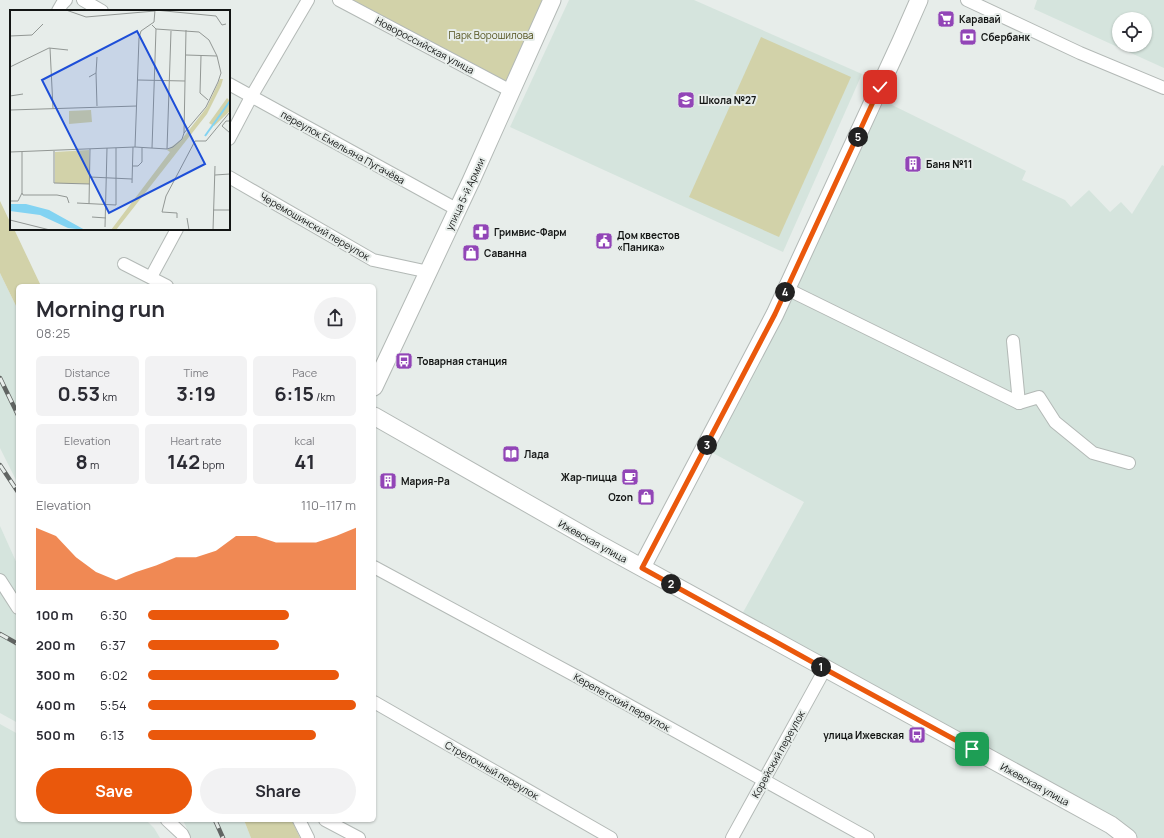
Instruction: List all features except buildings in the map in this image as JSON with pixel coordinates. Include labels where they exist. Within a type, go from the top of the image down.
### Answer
[{"type":"main road","name":"улица 5-й Армии","points":[[376,383],[458,210],[552,0]]},
{"type":"main road","points":[[642,568],[775,314],[919,0]]},
{"type":"main road","name":"Ижевская улица","points":[[376,417],[642,568],[1111,825],[1128,838]]},
{"type":"street","points":[[59,10],[66,0]]},
{"type":"street","points":[[83,0],[100,10]]},
{"type":"street","points":[[230,137],[251,97],[308,0]]},
{"type":"street","name":"Новороссийская улица","points":[[339,0],[511,91]]},
{"type":"street","points":[[967,0],[1080,53],[1164,88]]},
{"type":"street","name":"переулок Емельяна Пугачёва","points":[[230,85],[458,210]]},
{"type":"street","name":"Черемошинский переулок","points":[[230,178],[373,260],[429,272]]},
{"type":"street","points":[[151,277],[176,230]]},
{"type":"street","points":[[124,264],[163,284]]},
{"type":"street","points":[[787,289],[1019,403],[1039,397],[1055,422],[1093,453],[1129,463]]},
{"type":"street","points":[[1013,341],[1019,403]]},
{"type":"street","name":"Керепетский переулок","points":[[376,568],[587,682],[868,838]]},
{"type":"street","points":[[0,580],[16,605]]},
{"type":"street","name":"Корейский переулок","points":[[732,838],[825,669]]},
{"type":"street","name":"Стрелочный переулок","points":[[376,703],[610,838]]},
{"type":"street","points":[[169,822],[182,834],[184,838]]},
{"type":"street","points":[[300,822],[308,838]]},
{"type":"street","points":[[329,822],[359,838]]},
{"type":"shaded area","name":"Школа №27","points":[[569,0],[694,0],[862,74],[783,252],[510,127]]},
{"type":"shaded area","points":[[1037,0],[1164,0],[1164,68],[1129,52],[1152,52],[1152,12],[1112,12],[1112,44],[1034,9]]},
{"type":"shaded area","points":[[884,101],[1026,171],[1022,180],[1065,200],[1071,207],[1089,190],[1110,212],[1121,202],[1132,214],[1162,165],[1164,166],[1164,838],[1138,838],[1114,820],[741,616],[804,502],[711,452],[803,271]]},
{"type":"shaded area","points":[[0,273],[16,306],[16,480],[0,448]]},
{"type":"shaded area","points":[[0,526],[16,562],[16,722],[0,713]]},
{"type":"shaded area","points":[[0,724],[16,733],[16,822],[148,822],[160,838],[0,838]]},
{"type":"shaded area","points":[[184,822],[245,822],[251,838],[191,838]]},
{"type":"green space","name":"Парк Ворошилова","points":[[350,0],[545,0],[508,83]]},
{"type":"green space","points":[[761,37],[851,77],[779,237],[689,197]]},
{"type":"green space","points":[[0,201],[10,222],[10,230],[14,230],[40,284],[16,284],[16,306],[0,273]]},
{"type":"green space","points":[[245,822],[293,822],[300,838],[251,838]]},
{"type":"railway","points":[[0,378],[16,411]]},
{"type":"railway","points":[[0,465],[16,489]]},
{"type":"railway","points":[[0,634],[16,643]]},
{"type":"railway","points":[[216,822],[223,838]]},
{"type":"place","name":"Каравай","points":[[946,19]]},
{"type":"place","name":"Сбербанк","points":[[968,37]]},
{"type":"place","name":"Школа №27","points":[[686,100]]},
{"type":"place","name":"Баня №11","points":[[913,164]]},
{"type":"place","name":"Гримвис-Фарм","points":[[481,232]]},
{"type":"place","name":"Дом квестов «Паника»","points":[[604,241]]},
{"type":"place","name":"Саванна","points":[[471,253]]},
{"type":"place","name":"Товарная cтанция","points":[[404,361]]},
{"type":"place","name":"Лада","points":[[511,454]]},
{"type":"place","name":"Жар-пицца","points":[[630,477]]},
{"type":"place","name":"Мария-Ра","points":[[388,481]]},
{"type":"place","name":"Ozon","points":[[646,497]]},
{"type":"place","name":"улица Ижевская","points":[[917,735]]},
{"type":"route","points":[[880,87],[775,314],[642,568],[972,749]]}]
